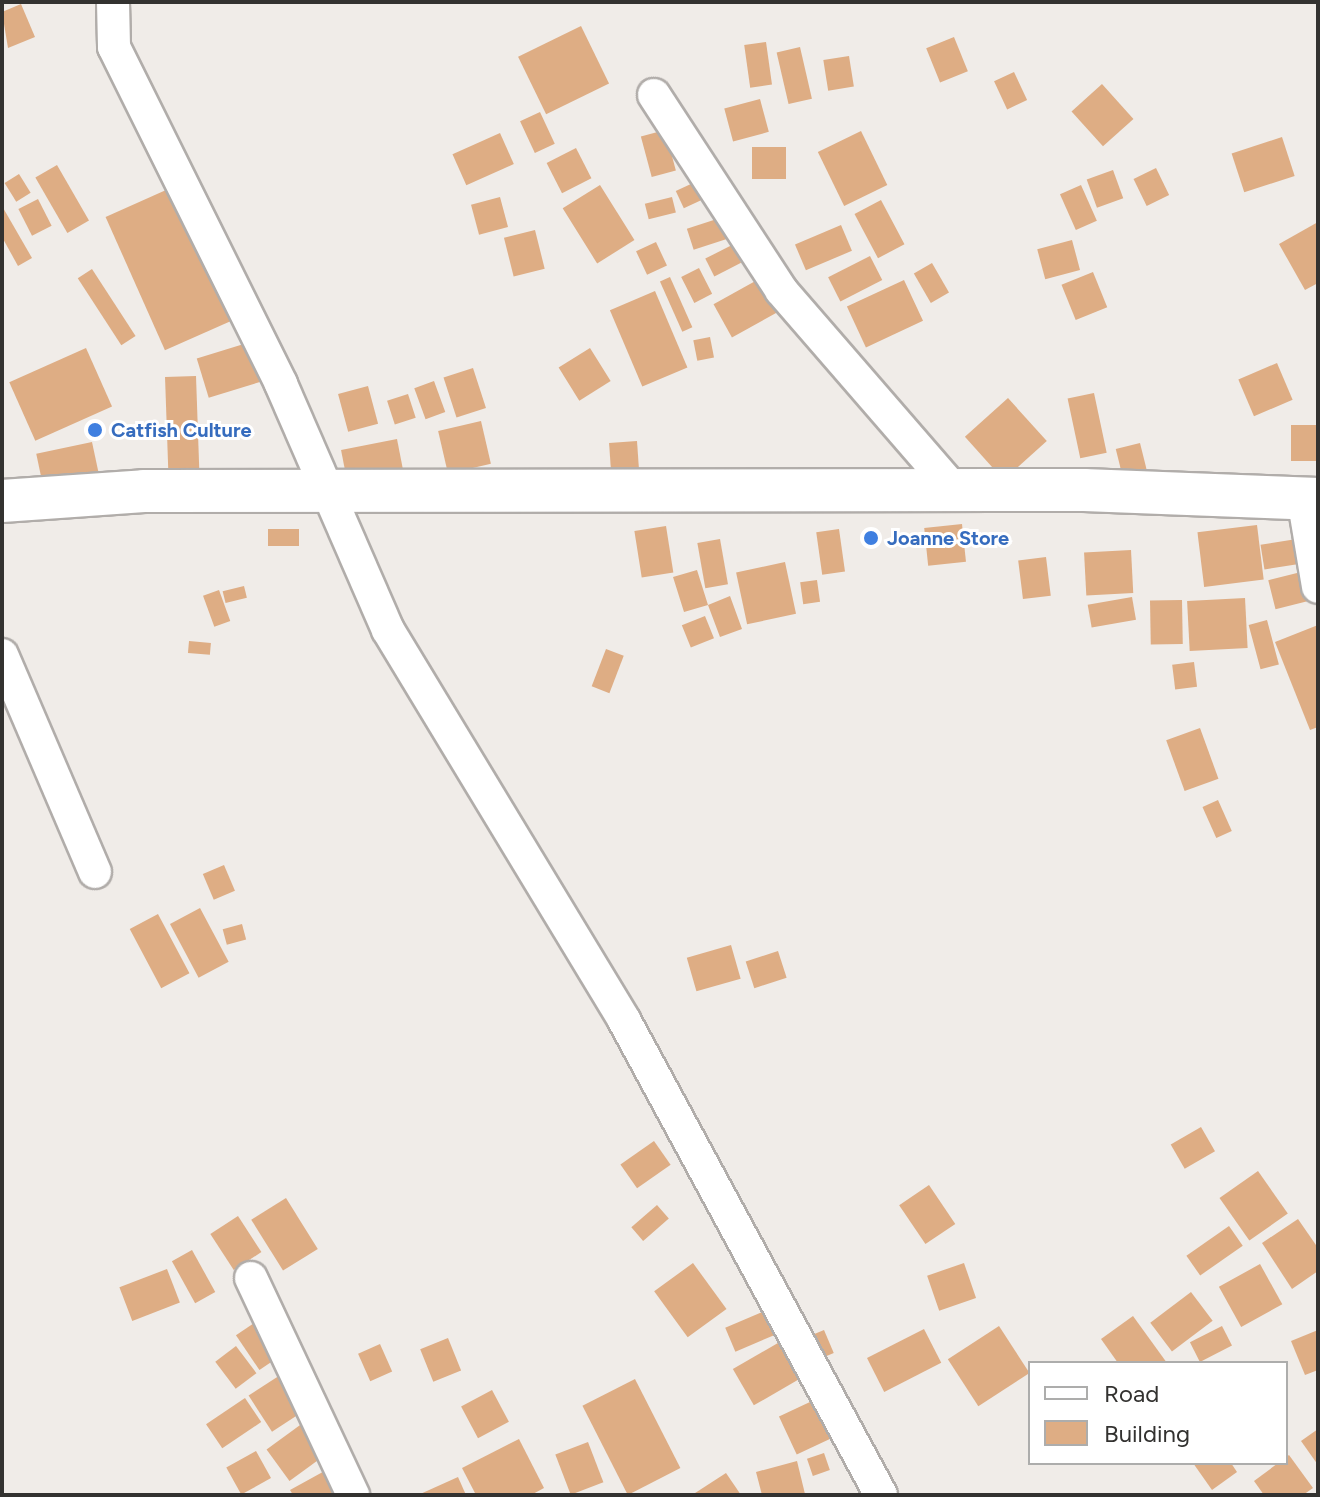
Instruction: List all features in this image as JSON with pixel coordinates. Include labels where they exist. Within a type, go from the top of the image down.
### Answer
[{"type":"street","points":[[113,2],[114,47],[281,384],[325,494],[433,711],[631,1034],[881,1495]]},
{"type":"street","points":[[654,95],[781,290],[957,493]]},
{"type":"street","points":[[2,501],[144,491],[325,494],[957,493],[1310,498],[1318,587]]},
{"type":"street","points":[[2,655],[95,872]]},
{"type":"street","points":[[251,1278],[353,1495]]},
{"type":"building","points":[[21,4],[35,37],[8,48],[2,12]]},
{"type":"building","points":[[581,26],[609,84],[546,114],[518,57]]},
{"type":"building","points":[[954,37],[968,71],[940,83],[926,48]]},
{"type":"building","points":[[766,42],[772,85],[750,88],[744,45]]},
{"type":"building","points":[[800,47],[812,99],[789,104],[777,52]]},
{"type":"building","points":[[849,56],[854,87],[828,91],[823,60]]},
{"type":"building","points":[[1014,72],[1027,100],[1007,109],[994,81]]},
{"type":"building","points":[[1102,84],[1133,119],[1103,146],[1072,111]]},
{"type":"building","points":[[760,99],[769,132],[733,141],[724,109]]},
{"type":"building","points":[[540,112],[555,144],[535,153],[520,121]]},
{"type":"building","points":[[665,130],[676,171],[652,177],[641,136]]},
{"type":"building","points":[[861,131],[887,185],[844,206],[818,152]]},
{"type":"building","points":[[500,133],[514,164],[466,185],[452,154]]},
{"type":"building","points":[[1282,137],[1295,176],[1244,192],[1232,153]]},
{"type":"building","points":[[752,147],[786,147],[786,179],[752,179]]},
{"type":"building","points":[[576,148],[591,178],[562,193],[547,163]]},
{"type":"building","points":[[57,165],[89,220],[67,233],[35,178]]},
{"type":"building","points":[[1156,168],[1169,195],[1147,206],[1134,179]]},
{"type":"building","points":[[1113,170],[1123,198],[1097,208],[1087,180]]},
{"type":"building","points":[[19,174],[31,193],[16,202],[5,183]]},
{"type":"building","points":[[693,183],[701,200],[684,208],[676,191]]},
{"type":"building","points":[[600,185],[634,240],[597,263],[563,208]]},
{"type":"building","points":[[1081,185],[1097,221],[1076,230],[1060,194]]},
{"type":"building","points":[[175,186],[234,319],[165,350],[106,217]]},
{"type":"building","points":[[500,197],[508,227],[479,235],[471,205]]},
{"type":"building","points":[[672,197],[676,213],[649,219],[645,204]]},
{"type":"building","points":[[38,199],[52,226],[32,236],[18,209]]},
{"type":"building","points":[[881,200],[904,244],[878,258],[855,214]]},
{"type":"building","points":[[2,206],[32,258],[18,266],[2,237]]},
{"type":"building","points":[[723,217],[730,238],[694,250],[687,229]]},
{"type":"building","points":[[1318,222],[1318,283],[1305,290],[1279,244]]},
{"type":"building","points":[[841,225],[852,251],[806,270],[795,245]]},
{"type":"building","points":[[535,230],[545,269],[514,277],[504,238]]},
{"type":"building","points":[[1072,240],[1080,270],[1045,279],[1037,249]]},
{"type":"building","points":[[656,242],[667,266],[647,275],[636,251]]},
{"type":"building","points":[[732,245],[741,263],[714,276],[705,259]]},
{"type":"building","points":[[870,256],[882,280],[840,301],[828,277]]},
{"type":"building","points":[[932,263],[949,292],[931,303],[914,274]]},
{"type":"building","points":[[699,268],[712,294],[694,303],[681,277]]},
{"type":"building","points":[[92,269],[136,336],[121,345],[78,278]]},
{"type":"building","points":[[1093,272],[1107,307],[1076,320],[1061,285]]},
{"type":"building","points":[[670,277],[692,327],[682,332],[660,281]]},
{"type":"building","points":[[759,279],[777,312],[732,337],[714,304]]},
{"type":"building","points":[[904,280],[923,321],[866,347],[847,307]]},
{"type":"building","points":[[655,291],[687,367],[642,387],[610,310]]},
{"type":"building","points":[[710,337],[714,358],[697,361],[693,340]]},
{"type":"building","points":[[257,340],[269,379],[209,398],[197,358]]},
{"type":"building","points":[[86,348],[112,406],[35,441],[9,382]]},
{"type":"building","points":[[590,348],[611,381],[579,401],[559,368]]},
{"type":"building","points":[[1277,363],[1293,400],[1254,416],[1238,379]]},
{"type":"building","points":[[473,368],[486,408],[456,418],[444,378]]},
{"type":"building","points":[[196,376],[199,475],[168,476],[165,377]]},
{"type":"building","points":[[434,381],[445,412],[426,419],[414,388]]},
{"type":"building","points":[[368,386],[378,424],[348,432],[338,394]]},
{"type":"building","points":[[1094,393],[1107,453],[1080,458],[1068,399]]},
{"type":"building","points":[[408,394],[416,418],[395,425],[387,401]]},
{"type":"building","points":[[1008,398],[1047,441],[1004,480],[965,437]]},
{"type":"building","points":[[481,421],[491,464],[448,474],[438,431]]},
{"type":"building","points":[[1291,425],[1318,425],[1318,461],[1291,461]]},
{"type":"building","points":[[397,439],[404,476],[348,487],[341,450]]},
{"type":"building","points":[[637,441],[639,473],[611,475],[609,443]]},
{"type":"building","points":[[92,442],[98,471],[42,483],[36,454]]},
{"type":"building","points":[[1140,443],[1149,478],[1124,484],[1116,449]]},
{"type":"building","points":[[962,524],[966,562],[928,566],[924,528]]},
{"type":"building","points":[[1257,525],[1264,580],[1204,587],[1197,532]]},
{"type":"building","points":[[666,526],[673,572],[642,577],[634,531]]},
{"type":"building","points":[[268,529],[299,529],[299,546],[268,546]]},
{"type":"building","points":[[839,529],[845,572],[822,575],[816,532]]},
{"type":"building","points":[[1303,538],[1307,563],[1264,569],[1261,545]]},
{"type":"building","points":[[720,539],[728,584],[705,588],[697,543]]},
{"type":"building","points":[[1131,550],[1133,593],[1086,595],[1084,552]]},
{"type":"building","points":[[1046,557],[1051,596],[1023,599],[1018,560]]},
{"type":"building","points":[[785,562],[796,614],[747,624],[736,572]]},
{"type":"building","points":[[697,570],[708,605],[684,612],[673,577]]},
{"type":"building","points":[[1309,570],[1316,599],[1276,609],[1268,580]]},
{"type":"building","points":[[817,580],[820,602],[803,604],[800,582]]},
{"type":"building","points":[[244,586],[247,598],[226,603],[223,591]]},
{"type":"building","points":[[219,590],[230,621],[214,627],[203,596]]},
{"type":"building","points":[[730,596],[742,629],[720,637],[708,605]]},
{"type":"building","points":[[1132,597],[1136,620],[1092,627],[1088,605]]},
{"type":"building","points":[[1245,598],[1248,648],[1190,651],[1187,601]]},
{"type":"building","points":[[1182,600],[1183,644],[1151,645],[1150,601]]},
{"type":"building","points":[[705,616],[714,638],[691,648],[682,625]]},
{"type":"building","points":[[1267,620],[1279,664],[1261,669],[1249,625]]},
{"type":"building","points":[[1318,625],[1318,727],[1310,730],[1275,642]]},
{"type":"building","points":[[189,641],[211,643],[210,655],[188,653]]},
{"type":"building","points":[[606,649],[624,656],[609,693],[592,686]]},
{"type":"building","points":[[1194,662],[1197,687],[1175,689],[1172,665]]},
{"type":"building","points":[[1200,728],[1218,779],[1185,791],[1166,740]]},
{"type":"building","points":[[1218,800],[1232,831],[1216,838],[1202,807]]},
{"type":"building","points":[[224,865],[235,891],[214,900],[203,874]]},
{"type":"building","points":[[200,908],[229,962],[199,978],[170,924]]},
{"type":"building","points":[[158,914],[189,973],[161,988],[130,929]]},
{"type":"building","points":[[242,924],[246,939],[227,945],[223,929]]},
{"type":"building","points":[[731,945],[741,979],[696,991],[687,958]]},
{"type":"building","points":[[778,951],[787,978],[754,988],[746,962]]},
{"type":"building","points":[[1201,1127],[1215,1151],[1185,1169],[1171,1144]]},
{"type":"building","points":[[654,1141],[671,1165],[637,1188],[620,1165]]},
{"type":"building","points":[[1258,1171],[1288,1214],[1249,1241],[1219,1198]]},
{"type":"building","points":[[929,1185],[955,1224],[925,1244],[899,1205]]},
{"type":"building","points":[[286,1198],[318,1249],[283,1271],[251,1220]]},
{"type":"building","points":[[657,1205],[669,1219],[643,1241],[631,1227]]},
{"type":"building","points":[[238,1216],[261,1252],[234,1270],[210,1234]]},
{"type":"building","points":[[1298,1219],[1318,1248],[1318,1271],[1292,1289],[1262,1243]]},
{"type":"building","points":[[1229,1226],[1243,1246],[1200,1275],[1186,1256]]},
{"type":"building","points":[[192,1250],[215,1292],[195,1303],[172,1261]]},
{"type":"building","points":[[693,1263],[727,1309],[688,1337],[654,1291]]},
{"type":"building","points":[[964,1263],[976,1298],[939,1311],[927,1276]]},
{"type":"building","points":[[1260,1264],[1282,1304],[1241,1327],[1219,1287]]},
{"type":"building","points":[[167,1269],[180,1303],[132,1321],[119,1287]]},
{"type":"building","points":[[1191,1292],[1213,1321],[1172,1351],[1150,1323]]},
{"type":"building","points":[[774,1307],[784,1331],[735,1352],[725,1328]]},
{"type":"building","points":[[1133,1316],[1166,1361],[1117,1361],[1101,1339]]},
{"type":"building","points":[[260,1319],[283,1354],[259,1370],[236,1335]]},
{"type":"building","points":[[999,1326],[1028,1374],[978,1406],[948,1359]]},
{"type":"building","points":[[1222,1326],[1232,1346],[1199,1361],[1190,1342]]},
{"type":"building","points":[[924,1329],[941,1363],[884,1392],[867,1358]]},
{"type":"building","points":[[824,1330],[834,1353],[822,1358],[812,1335]]},
{"type":"building","points":[[1318,1330],[1318,1370],[1305,1375],[1291,1341]]},
{"type":"building","points":[[790,1336],[811,1372],[754,1405],[733,1369]]},
{"type":"building","points":[[448,1338],[461,1370],[433,1382],[420,1349]]},
{"type":"building","points":[[380,1344],[392,1371],[370,1381],[358,1354]]},
{"type":"building","points":[[236,1346],[256,1373],[236,1389],[215,1362]]},
{"type":"building","points":[[288,1370],[311,1406],[272,1432],[249,1396]]},
{"type":"building","points":[[635,1379],[680,1468],[628,1495],[582,1406]]},
{"type":"building","points":[[492,1390],[509,1422],[478,1438],[461,1406]]},
{"type":"building","points":[[827,1394],[845,1432],[797,1454],[779,1416]]},
{"type":"building","points":[[245,1398],[261,1422],[222,1448],[206,1424]]},
{"type":"building","points":[[307,1420],[330,1452],[289,1481],[267,1449]]},
{"type":"building","points":[[1318,1429],[1318,1465],[1301,1441]]},
{"type":"building","points":[[519,1439],[544,1488],[531,1495],[476,1495],[462,1468]]},
{"type":"building","points":[[588,1442],[603,1482],[571,1495],[555,1455]]},
{"type":"building","points":[[256,1451],[271,1478],[241,1495],[226,1467]]},
{"type":"building","points":[[824,1453],[830,1470],[813,1476],[807,1459]]},
{"type":"building","points":[[1288,1456],[1313,1488],[1303,1495],[1264,1495],[1254,1481],[1276,1465],[1288,1465]]},
{"type":"building","points":[[797,1461],[805,1494],[762,1495],[756,1472]]},
{"type":"building","points":[[1194,1465],[1232,1465],[1237,1472],[1212,1490]]},
{"type":"building","points":[[330,1468],[339,1495],[293,1495],[290,1490]]},
{"type":"building","points":[[726,1473],[741,1495],[692,1495]]},
{"type":"building","points":[[458,1477],[466,1495],[418,1495]]},
{"type":"place","name":"Catfish Culture","points":[[95,430]]},
{"type":"place","name":"Joanne Store","points":[[871,538]]}]
